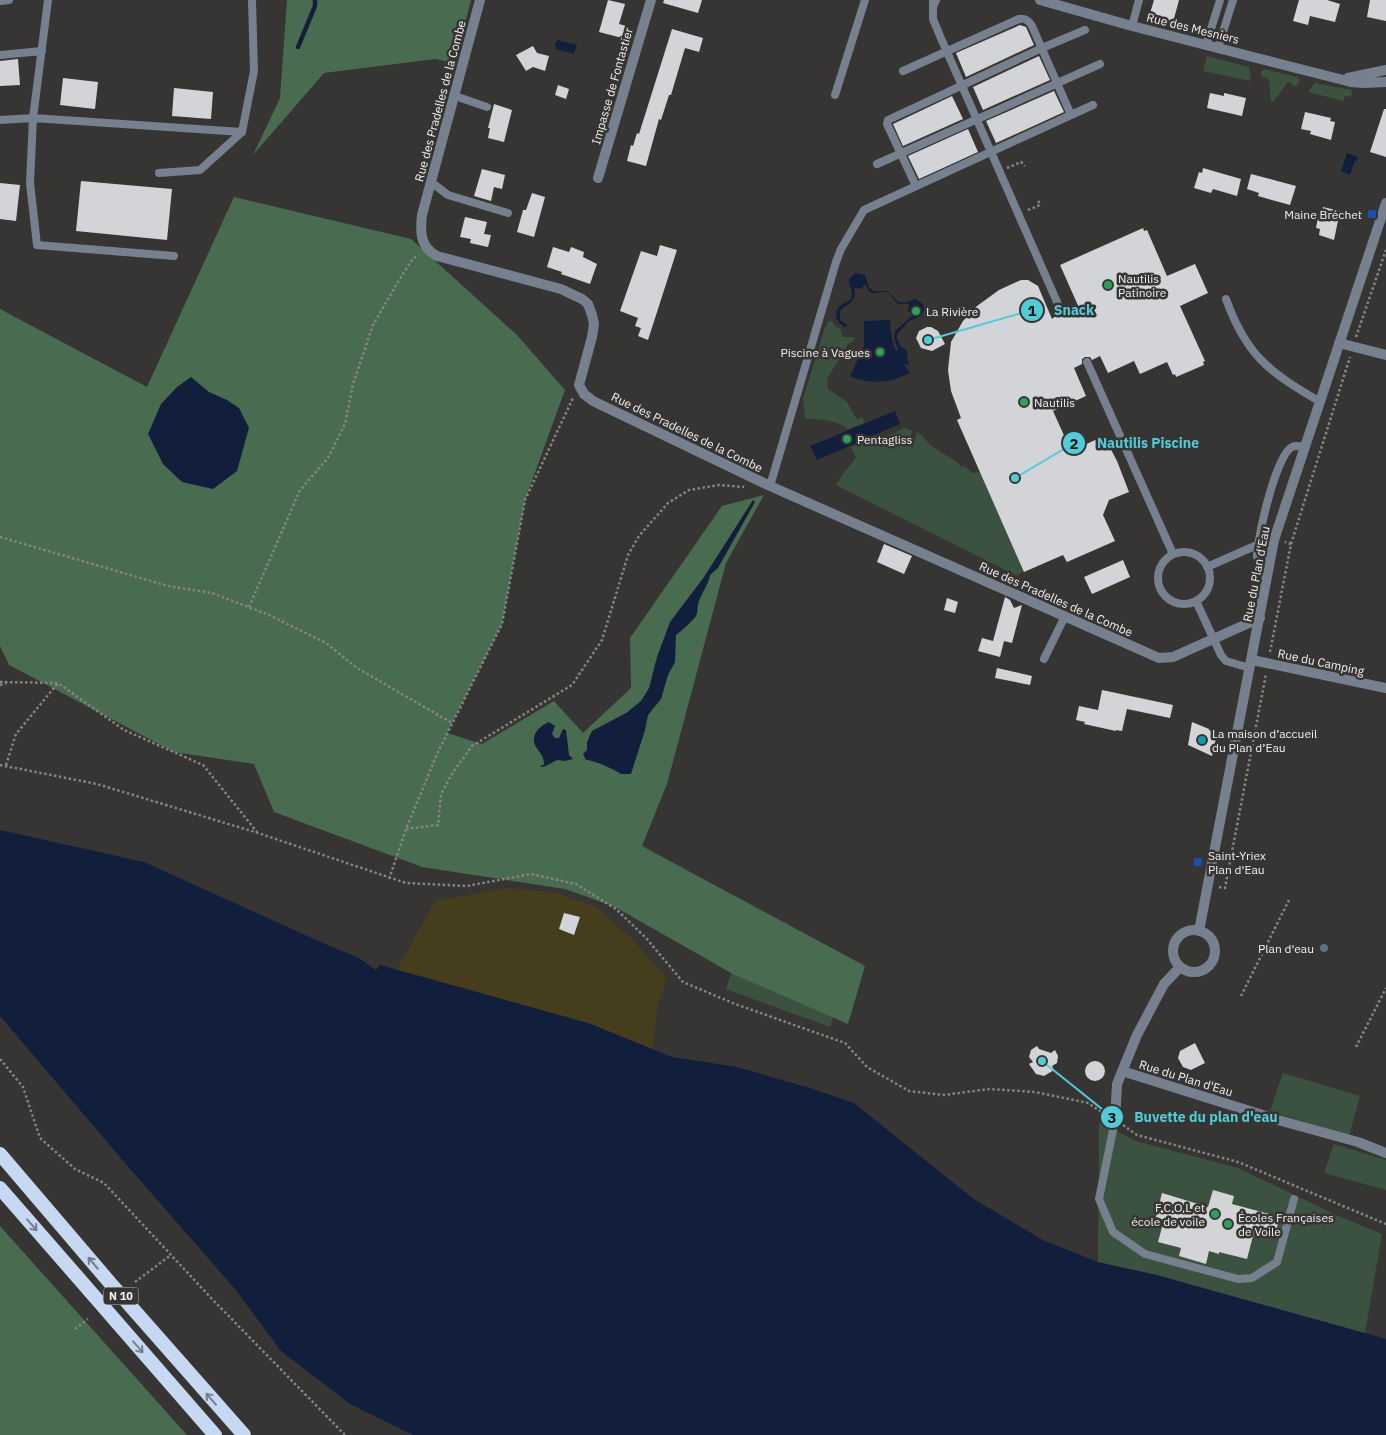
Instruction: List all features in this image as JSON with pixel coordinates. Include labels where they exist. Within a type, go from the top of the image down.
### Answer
[{"type":"highway","name":"N 10","points":[[0,1154],[244,1435]]},
{"type":"highway","name":"N 10","points":[[0,1188],[215,1435]]},
{"type":"street","name":"Rue des Pradelles de la Combe","points":[[426,247],[422,241],[421,226],[480,0]]},
{"type":"street","name":"Impasse de Fontastier","points":[[598,178],[651,0]]},
{"type":"street","name":"Rue des Mesniers","points":[[1040,0],[1132,26],[1340,79],[1364,83],[1386,82]]},
{"type":"street","name":"Rue des Mesniers","points":[[1340,79],[1386,70]]},
{"type":"street","name":"Rue du Plan d'Eau","points":[[1199,931],[1274,540],[1386,203]]},
{"type":"street","points":[[426,247],[437,256],[561,289],[582,298],[588,304],[594,324],[579,385]]},
{"type":"street","points":[[1339,343],[1386,355]]},
{"type":"street","name":"Rue des Pradelles de la Combe","points":[[579,385],[584,394],[593,401],[770,486],[1159,658],[1173,657],[1260,618]]},
{"type":"street","name":"Rue du Camping","points":[[1251,664],[1268,663],[1386,688]]},
{"type":"street","points":[[1191,930],[1199,931],[1208,936],[1212,941],[1215,954],[1208,967],[1202,971],[1188,972],[1180,967],[1173,957],[1172,949],[1178,936],[1184,932],[1191,930]]},
{"type":"street","name":"Rue du Plan d'Eau","points":[[1115,1120],[1117,1084],[1137,1035],[1164,984],[1180,967]]},
{"type":"street","name":"Rue du Plan d'Eau","points":[[1122,1072],[1386,1152]]},
{"type":"lane","points":[[0,1],[9,0]]},
{"type":"lane","points":[[48,0],[33,118],[30,183],[37,245],[174,256]]},
{"type":"lane","points":[[159,173],[200,170],[242,132],[254,71],[252,0]]},
{"type":"lane","points":[[835,94],[864,0]]},
{"type":"lane","points":[[1132,26],[1139,0]]},
{"type":"lane","points":[[1206,45],[1220,0]]},
{"type":"lane","points":[[1218,48],[1233,0]]},
{"type":"lane","points":[[934,2],[934,19],[947,52],[1061,311]]},
{"type":"lane","points":[[903,71],[1019,19],[1024,19],[1029,21],[1032,26],[1071,115]]},
{"type":"lane","points":[[916,186],[887,124],[888,120],[962,84],[1085,30]]},
{"type":"lane","points":[[0,55],[42,51]]},
{"type":"lane","points":[[877,164],[1100,64]]},
{"type":"lane","points":[[455,96],[487,107]]},
{"type":"lane","points":[[770,486],[841,249],[864,210],[1093,105]]},
{"type":"lane","points":[[0,120],[33,118],[242,132]]},
{"type":"lane","points":[[431,182],[448,194],[508,212]]},
{"type":"lane","points":[[1226,299],[1234,321],[1246,343],[1260,360],[1285,381],[1319,400]]},
{"type":"lane","points":[[1087,362],[1173,554]]},
{"type":"lane","points":[[1269,570],[1257,557],[1261,524],[1282,458],[1291,447],[1298,445],[1304,447]]},
{"type":"lane","points":[[1207,567],[1257,545]]},
{"type":"lane","points":[[1182,552],[1198,556],[1207,567],[1210,576],[1209,584],[1202,597],[1196,601],[1188,604],[1179,604],[1172,601],[1160,589],[1158,573],[1161,565],[1173,554],[1182,552]]},
{"type":"lane","points":[[1196,601],[1226,662],[1251,664]]},
{"type":"lane","points":[[1044,659],[1064,616]]},
{"type":"lane","points":[[1115,1120],[1099,1198],[1113,1232],[1145,1254],[1238,1279],[1252,1278],[1277,1262],[1294,1200]]},
{"type":"path","points":[[1000,171],[1022,162],[1025,166]]},
{"type":"path","points":[[1018,214],[1040,205],[1038,200]]},
{"type":"path","points":[[249,608],[300,490],[328,458],[345,424],[353,384],[373,325],[412,260],[426,247]]},
{"type":"path","points":[[1209,885],[1225,888],[1291,544],[1353,347],[1386,250]]},
{"type":"path","points":[[389,879],[406,829],[437,754],[502,624],[525,500],[579,385]]},
{"type":"path","points":[[406,829],[438,825],[441,794],[453,772],[472,746],[572,685],[602,640],[628,555],[639,536],[668,503],[689,490],[719,484],[748,488]]},
{"type":"path","points":[[0,537],[168,586],[212,593],[249,608],[326,643],[358,668],[452,723]]},
{"type":"path","points":[[1274,540],[1291,544]]},
{"type":"path","points":[[0,683],[58,683],[124,730],[203,765],[258,833]]},
{"type":"path","points":[[6,765],[16,734],[58,683]]},
{"type":"path","points":[[0,765],[97,784],[258,833],[389,879],[406,883],[466,886],[531,874],[576,884],[616,909],[646,938],[683,982],[735,1004],[845,1043],[867,1068],[909,1091],[944,1095],[989,1088],[1035,1092],[1088,1103],[1137,1135],[1238,1162],[1386,1224]]},
{"type":"path","points":[[1241,996],[1289,900]]},
{"type":"path","points":[[1356,1047],[1386,988]]},
{"type":"path","points":[[0,1059],[23,1087],[40,1138],[75,1169],[104,1183],[213,1300],[345,1435]]},
{"type":"path","points":[[134,1282],[171,1255]]},
{"type":"path","points":[[76,1329],[88,1319]]},
{"type":"green space","points":[[287,0],[471,0],[455,63],[435,59],[324,73],[253,155],[280,98]]},
{"type":"green space","points":[[1207,56],[1249,67],[1251,81],[1203,71]]},
{"type":"green space","points":[[1264,69],[1300,79],[1296,87],[1288,82],[1273,102],[1271,102],[1269,79],[1261,76],[1261,72]]},
{"type":"green space","points":[[1315,83],[1352,90],[1351,97],[1345,96],[1344,101],[1308,92]]},
{"type":"green space","points":[[234,197],[411,239],[517,335],[565,390],[525,500],[502,624],[447,733],[482,744],[554,701],[583,733],[631,688],[630,638],[722,506],[764,495],[726,563],[667,784],[642,846],[865,966],[848,1024],[733,974],[615,907],[565,889],[422,867],[274,812],[254,764],[174,752],[9,665],[0,646],[0,309],[147,387]]},
{"type":"green space","points":[[832,321],[841,330],[842,337],[854,337],[855,339],[848,344],[827,379],[828,389],[847,402],[857,420],[863,417],[864,423],[848,429],[828,421],[805,419],[803,399],[825,328],[828,322]]},
{"type":"green space","points":[[905,428],[912,431],[910,438],[907,438],[905,444],[913,447],[917,432],[932,446],[962,467],[964,466],[973,473],[980,472],[1024,571],[1017,576],[836,485],[856,458],[851,447],[862,442],[864,447]]},
{"type":"green space","points":[[740,947],[845,984],[830,1027],[726,989]]},
{"type":"green space","points":[[1283,1073],[1360,1096],[1349,1136],[1270,1111]]},
{"type":"green space","name":"Écoles Françaises de Voile","points":[[1099,1122],[1136,1141],[1238,1168],[1334,1214],[1382,1234],[1365,1333],[1098,1262]]},
{"type":"green space","points":[[1334,1144],[1386,1160],[1386,1190],[1324,1173]]},
{"type":"green space","points":[[0,1226],[187,1435],[0,1435]]},
{"type":"sand","points":[[509,888],[556,893],[596,907],[633,940],[667,978],[658,1004],[652,1049],[588,1023],[397,970],[435,901]]},
{"type":"water","points":[[558,40],[577,45],[574,54],[556,49],[555,43]]},
{"type":"water","points":[[1347,153],[1358,157],[1350,175],[1341,171]]},
{"type":"water","name":"Piscine à Vagues","points":[[857,273],[865,275],[869,288],[874,291],[889,292],[899,302],[905,303],[915,299],[923,304],[924,309],[921,316],[909,321],[897,334],[901,347],[907,352],[909,364],[903,363],[910,373],[880,382],[865,381],[850,376],[864,346],[864,321],[890,320],[892,340],[896,351],[898,349],[894,338],[895,331],[913,315],[908,311],[909,304],[898,304],[886,292],[872,293],[865,284],[861,289],[854,288],[855,296],[840,311],[840,320],[847,325],[846,327],[840,324],[836,312],[840,306],[851,299],[849,279]]},
{"type":"water","points":[[191,377],[209,392],[239,408],[249,428],[237,471],[213,489],[182,482],[163,464],[148,434],[161,404],[177,387]]},
{"type":"water","name":"Pentagliss","points":[[895,411],[900,424],[817,460],[810,446]]},
{"type":"water","points":[[753,500],[755,502],[718,568],[710,575],[699,601],[696,616],[676,635],[675,662],[668,675],[661,699],[648,715],[631,774],[621,774],[604,765],[586,760],[583,754],[587,750],[587,742],[592,731],[626,713],[641,701],[649,688],[657,657],[670,622],[704,577]]},
{"type":"water","points":[[549,722],[555,726],[552,734],[555,738],[559,738],[563,729],[566,730],[569,755],[573,759],[558,760],[540,767],[544,764],[544,761],[535,745],[534,738],[539,728]]},
{"type":"water","points":[[0,830],[144,862],[359,958],[376,970],[380,965],[588,1023],[672,1057],[737,1067],[854,1103],[975,1200],[1043,1240],[1098,1262],[1157,1275],[1386,1339],[1386,1435],[413,1435],[350,1404],[281,1351],[235,1289],[0,1016]]},
{"type":"building","points":[[608,0],[625,4],[619,24],[626,26],[622,38],[599,32]]},
{"type":"building","points":[[664,0],[702,0],[698,13],[663,3]]},
{"type":"building","points":[[1154,0],[1179,0],[1172,26],[1148,20]]},
{"type":"building","points":[[1299,0],[1327,0],[1340,4],[1335,22],[1310,16],[1308,25],[1293,21]]},
{"type":"building","points":[[1370,0],[1386,0],[1386,21],[1367,17]]},
{"type":"building","points":[[1020,25],[1026,27],[1034,45],[966,77],[956,53]]},
{"type":"building","points":[[672,29],[703,38],[699,52],[685,48],[671,95],[669,95],[661,120],[659,119],[646,166],[627,161],[631,145],[633,146],[637,133],[639,134]]},
{"type":"building","points":[[533,46],[537,53],[549,56],[545,71],[533,67],[526,71],[516,55]]},
{"type":"building","points":[[1039,56],[1050,80],[983,110],[973,87]]},
{"type":"building","points":[[18,59],[20,85],[0,86],[0,61]]},
{"type":"building","points":[[63,78],[98,82],[95,109],[60,105]]},
{"type":"building","points":[[558,85],[569,89],[566,99],[555,95]]},
{"type":"building","points":[[174,88],[213,92],[211,119],[172,116]]},
{"type":"building","points":[[1054,91],[1064,112],[996,143],[986,121]]},
{"type":"building","points":[[1210,93],[1224,96],[1224,93],[1246,98],[1242,116],[1207,108]]},
{"type":"building","points":[[952,96],[963,119],[903,146],[893,124]]},
{"type":"building","points":[[494,104],[512,110],[504,142],[488,138],[490,128],[488,128]]},
{"type":"building","points":[[1384,109],[1386,109],[1386,157],[1370,152]]},
{"type":"building","points":[[1305,112],[1331,118],[1330,121],[1335,122],[1331,140],[1310,134],[1311,131],[1301,129]]},
{"type":"building","points":[[968,129],[978,152],[919,179],[908,156]]},
{"type":"building","points":[[1203,168],[1241,179],[1237,196],[1213,189],[1211,193],[1194,188],[1199,172],[1202,173]]},
{"type":"building","points":[[482,169],[505,175],[502,189],[494,187],[491,201],[474,196]]},
{"type":"building","points":[[1251,174],[1296,186],[1290,205],[1258,196],[1259,193],[1247,189]]},
{"type":"building","points":[[81,181],[172,189],[167,240],[76,231]]},
{"type":"building","points":[[0,183],[20,185],[16,221],[0,219]]},
{"type":"building","points":[[532,193],[545,197],[534,237],[517,232],[523,210],[526,210]]},
{"type":"building","points":[[1323,207],[1340,211],[1334,240],[1319,235],[1320,229],[1316,228],[1318,217],[1321,218]]},
{"type":"building","points":[[465,217],[487,222],[484,234],[491,235],[488,247],[470,243],[471,239],[460,237]]},
{"type":"building","name":"Nautilis","points":[[1143,228],[1144,231],[1147,230],[1167,276],[1195,264],[1208,293],[1180,306],[1205,361],[1203,362],[1204,365],[1176,377],[1175,374],[1173,375],[1167,362],[1140,374],[1134,361],[1108,373],[1100,356],[1092,360],[1090,357],[1085,357],[1082,359],[1082,364],[1074,368],[1086,396],[1053,411],[1071,451],[1104,436],[1117,461],[1129,492],[1109,500],[1103,515],[1115,541],[1067,562],[1063,555],[1024,572],[957,420],[961,418],[951,391],[948,370],[951,342],[963,321],[977,306],[999,290],[1021,280],[1028,280],[1038,286],[1052,319],[1057,315],[1064,316],[1066,309],[1080,310],[1060,265]]},
{"type":"building","points":[[660,245],[677,250],[648,340],[638,336],[641,328],[635,326],[638,318],[620,311],[641,251],[657,256]]},
{"type":"building","points":[[553,247],[569,252],[571,247],[584,252],[583,257],[597,264],[590,284],[547,267]]},
{"type":"building","points":[[927,327],[938,331],[945,344],[932,351],[921,348],[916,338],[919,331]]},
{"type":"building","points":[[884,544],[912,556],[904,574],[877,562]]},
{"type":"building","points":[[1123,560],[1130,577],[1092,594],[1084,577]]},
{"type":"building","points":[[1005,597],[1010,600],[1014,608],[1022,605],[1012,643],[1004,641],[1000,657],[978,651],[982,638],[993,641]]},
{"type":"building","points":[[947,598],[958,602],[955,613],[944,610]]},
{"type":"building","points":[[997,668],[1032,676],[1030,685],[995,678]]},
{"type":"building","points":[[1102,690],[1173,705],[1170,718],[1127,709],[1122,731],[1084,724],[1085,722],[1076,720],[1079,706],[1098,710]]},
{"type":"building","name":"La maison d’accueil du Plan d’Eau","points":[[1192,722],[1217,734],[1212,756],[1188,745]]},
{"type":"building","points":[[564,913],[580,917],[574,935],[559,929]]},
{"type":"building","points":[[1195,1043],[1205,1063],[1191,1070],[1183,1067],[1178,1058],[1180,1051]]},
{"type":"building","points":[[1037,1046],[1039,1049],[1051,1053],[1055,1050],[1058,1056],[1057,1063],[1052,1066],[1054,1070],[1044,1076],[1036,1074],[1029,1064],[1033,1062],[1029,1057],[1031,1050]]},
{"type":"building","points":[[1091,1061],[1099,1061],[1105,1067],[1105,1075],[1099,1081],[1091,1081],[1085,1075],[1085,1067]]},
{"type":"building","points":[[1213,1190],[1234,1196],[1232,1204],[1280,1217],[1274,1238],[1254,1232],[1247,1259],[1209,1251],[1206,1264],[1179,1256],[1181,1248],[1158,1242],[1164,1220],[1156,1217],[1162,1193],[1208,1207]]},
{"type":"waterway","points":[[298,47],[315,6],[315,0]]},
{"type":"place","name":"Maine Bréchet","points":[[1372,214]]},
{"type":"place","name":"Nautilis Patinoire","points":[[1108,285]]},
{"type":"place","name":"La Rivière","points":[[916,311]]},
{"type":"place","name":"Snack","points":[[928,340]]},
{"type":"place","name":"Piscine à Vagues","points":[[880,352]]},
{"type":"place","name":"Nautilis","points":[[1024,402]]},
{"type":"place","name":"Pentagliss","points":[[847,439]]},
{"type":"place","name":"Nautilis Piscine","points":[[1015,478]]},
{"type":"place","name":"La maison d’accueil du Plan d’Eau","points":[[1202,740]]},
{"type":"place","name":"Saint-Yriex Plan d'Eau","points":[[1198,862]]},
{"type":"place","name":"Plan d'eau","points":[[1324,948]]},
{"type":"place","name":"Buvette du plan d'eau","points":[[1042,1061]]},
{"type":"place","name":"F.C.O.L et école de voile","points":[[1215,1214]]},
{"type":"place","name":"Écoles Françaises de Voile","points":[[1228,1224]]}]
